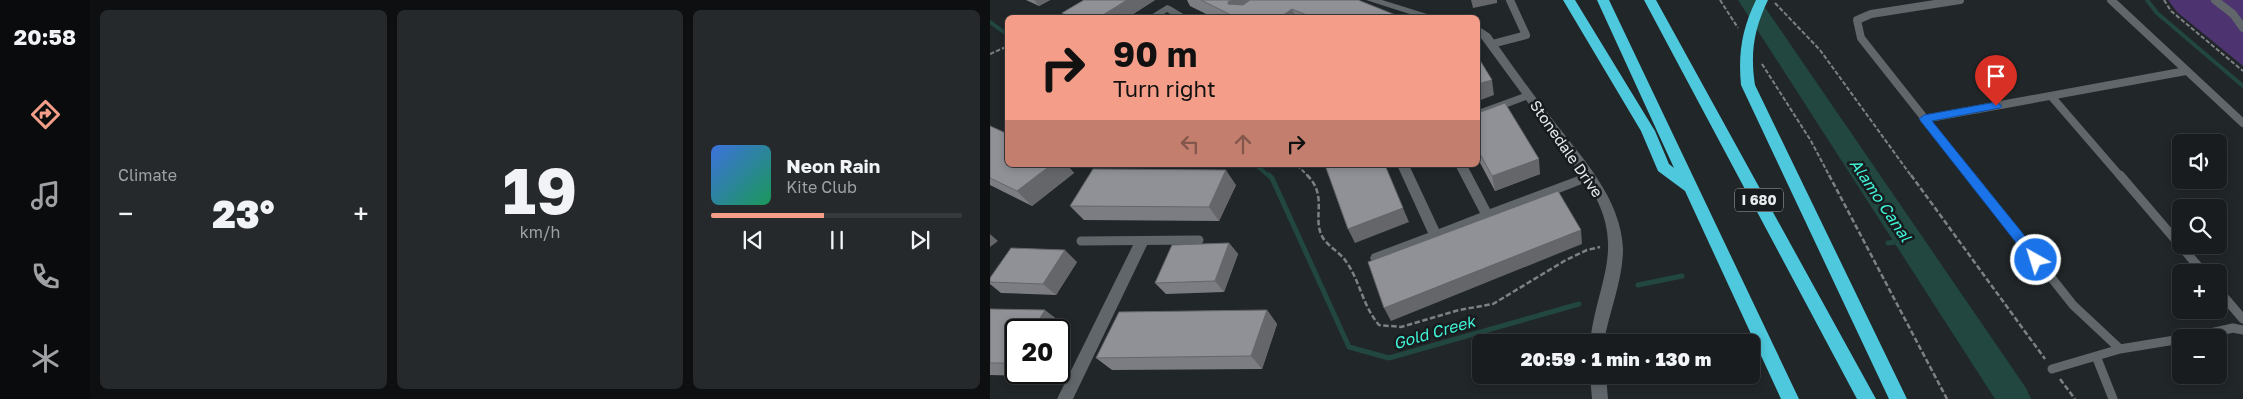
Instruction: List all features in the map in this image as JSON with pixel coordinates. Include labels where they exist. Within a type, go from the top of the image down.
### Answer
[{"type":"highway","points":[[1568,0],[1648,131],[1663,167],[1692,190]]},
{"type":"highway","points":[[1602,0],[1790,399]]},
{"type":"highway","name":"I 680","points":[[1650,0],[1867,399]]},
{"type":"highway","points":[[1762,0],[1750,22],[1745,60],[1748,85],[1898,399]]},
{"type":"street","points":[[1371,0],[1424,15]]},
{"type":"street","points":[[1156,15],[1167,8],[1180,15]]},
{"type":"street","name":"Stonedale Drive","points":[[1480,31],[1492,44],[1588,176],[1607,209],[1614,227],[1616,244],[1614,273],[1599,334]]},
{"type":"street","points":[[1480,113],[1529,95]]},
{"type":"street","points":[[1404,167],[1436,235]]},
{"type":"street","points":[[1462,167],[1487,215]]},
{"type":"street","points":[[1377,258],[1588,176]]},
{"type":"street","points":[[1065,399],[1142,241]]},
{"type":"street","points":[[1599,384],[1600,399]]},
{"type":"lane","points":[[1492,44],[1526,34],[1510,0]]},
{"type":"lane","points":[[1960,0],[1871,14],[1857,20],[1861,38],[2072,305],[2120,349]]},
{"type":"lane","points":[[2111,0],[2243,123]]},
{"type":"lane","points":[[2215,0],[2233,14],[2243,28]]},
{"type":"lane","points":[[1924,119],[2186,71]]},
{"type":"lane","points":[[2051,96],[2196,264]]},
{"type":"lane","points":[[1081,241],[1199,240]]},
{"type":"lane","points":[[2227,300],[2243,319]]},
{"type":"lane","points":[[2227,330],[2234,328],[2243,330]]},
{"type":"lane","points":[[2052,369],[2120,349],[2172,340]]},
{"type":"lane","points":[[2096,356],[2112,399]]},
{"type":"path","points":[[1720,0],[1740,31]]},
{"type":"path","points":[[1773,0],[1820,50],[2075,399]]},
{"type":"path","points":[[2164,0],[2178,16],[2243,71]]},
{"type":"path","points":[[990,54],[1005,47]]},
{"type":"path","points":[[1761,62],[1811,141],[1947,399]]},
{"type":"path","points":[[1299,167],[1314,182],[1320,201],[1318,216],[1322,237],[1345,260],[1368,312],[1379,325],[1401,327],[1459,310],[1493,304],[1566,260],[1588,250],[1616,244]]},
{"type":"shaded area","points":[[2168,0],[2243,0],[2243,66],[2177,12]]},
{"type":"building","points":[[1084,0],[1127,0],[1103,15],[1066,15],[1062,13]]},
{"type":"building","points":[[1201,0],[1231,0],[1228,4],[1243,5],[1250,0],[1358,0],[1396,15],[1307,15],[1292,9],[1283,15],[1231,15]]},
{"type":"building","points":[[1480,60],[1492,80],[1480,83]]},
{"type":"building","points":[[1505,103],[1539,159],[1492,176],[1480,154],[1480,112]]},
{"type":"building","points":[[990,126],[1005,133],[1005,167],[1048,167],[1017,191],[990,178]]},
{"type":"building","points":[[1326,167],[1386,167],[1403,208],[1348,229]]},
{"type":"building","points":[[1093,169],[1226,170],[1209,207],[1070,206]]},
{"type":"building","points":[[1558,191],[1581,230],[1384,308],[1368,262]]},
{"type":"building","points":[[1229,243],[1215,281],[1155,283],[1172,245]]},
{"type":"building","points":[[1011,248],[1065,250],[1043,284],[990,282],[990,278]]},
{"type":"building","points":[[990,309],[1045,310],[1040,319],[1005,319],[1005,363],[990,363]]},
{"type":"building","points":[[1267,310],[1251,356],[1096,358],[1119,312]]},
{"type":"waterway","name":"Alamo Canal","points":[[1749,0],[2014,399]]},
{"type":"waterway","points":[[2147,0],[2157,13],[2243,86]]},
{"type":"waterway","name":"Gold Creek","points":[[990,22],[1005,33]]},
{"type":"waterway","name":"Gold Creek","points":[[1258,167],[1270,177]]},
{"type":"waterway","name":"Gold Creek","points":[[1269,175],[1349,347],[1389,358],[1579,304]]},
{"type":"waterway","name":"Gold Creek","points":[[1888,243],[1909,240]]},
{"type":"waterway","name":"Gold Creek","points":[[1638,285],[1682,276]]},
{"type":"route","points":[[1996,106],[1924,119],[2036,260]]}]
